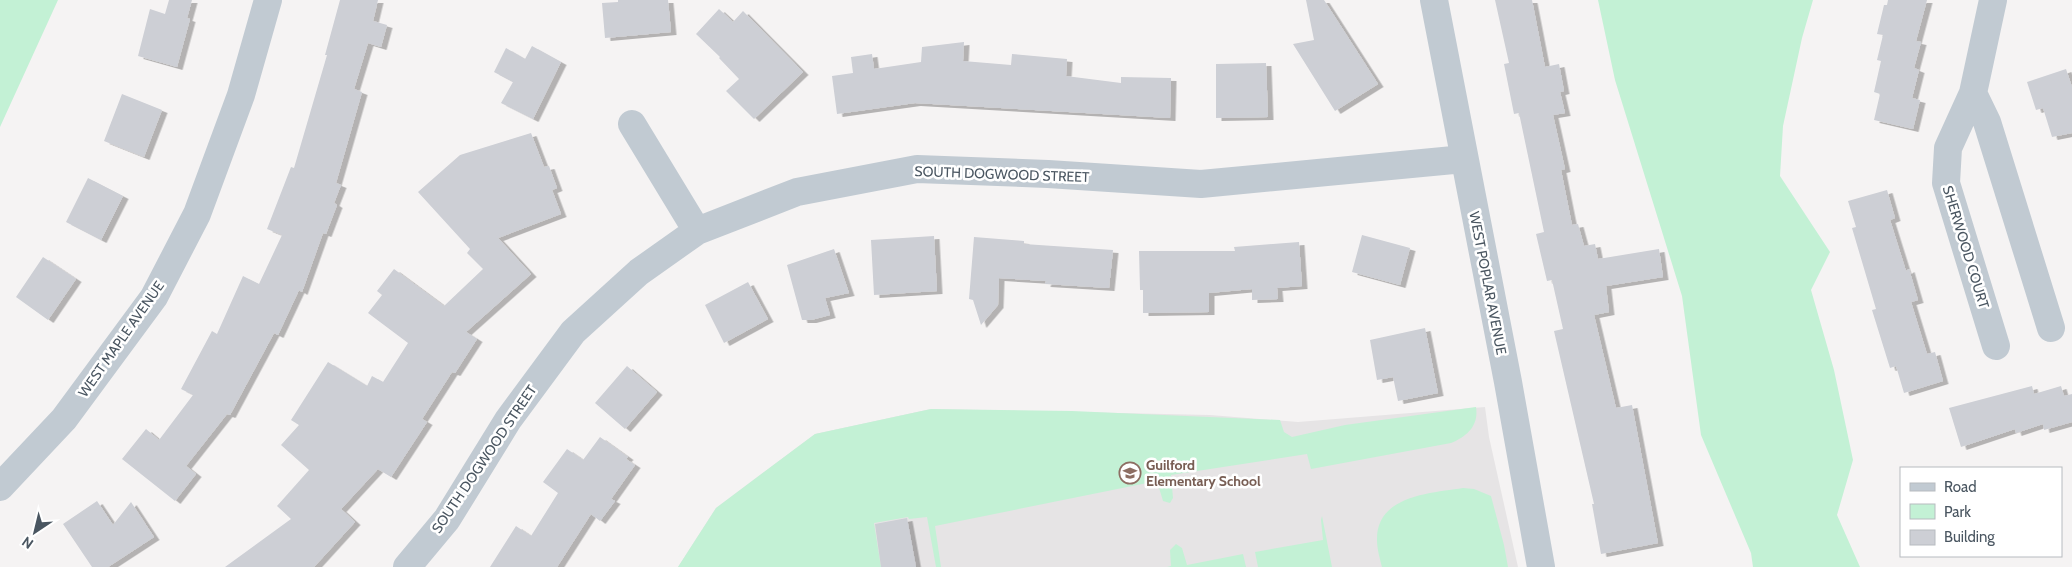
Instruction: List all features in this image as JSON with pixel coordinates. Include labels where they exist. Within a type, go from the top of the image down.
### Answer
[{"type":"street","name":"WEST MAPLE AVENUE","points":[[0,487],[64,419],[154,297],[197,214],[241,95],[268,0]]},
{"type":"street","name":"WEST POPLAR AVENUE","points":[[1434,0],[1541,567]]},
{"type":"street","name":"SHERWOOD COURT","points":[[1994,0],[1973,93],[1948,148],[1946,183],[1996,346]]},
{"type":"street","points":[[1973,93],[1986,122],[2051,328]]},
{"type":"street","points":[[632,124],[697,231]]},
{"type":"street","name":"SOUTH DOGWOOD STREET","points":[[407,567],[447,519],[508,420],[573,332],[639,272],[697,231],[797,192],[917,169],[1048,174],[1201,184],[1464,159]]},
{"type":"shaded area","name":"Guilford Elementary School","points":[[1485,407],[1489,437],[1518,567],[678,567],[716,508],[815,434],[931,409],[1210,415],[1298,422]]},
{"type":"green space","points":[[0,0],[58,0],[0,127]]},
{"type":"green space","points":[[1598,0],[1813,0],[1802,38],[1783,126],[1780,176],[1830,252],[1811,290],[1834,370],[1853,460],[1837,515],[1860,567],[1753,567],[1751,553],[1701,435],[1682,296],[1615,80]]},
{"type":"green space","points":[[1476,407],[1476,420],[1471,430],[1451,443],[1311,469],[1307,454],[1171,475],[1173,498],[1170,503],[1163,501],[1157,481],[935,526],[941,567],[936,567],[927,517],[909,519],[908,517],[874,523],[881,567],[678,567],[716,508],[815,434],[931,409],[1072,411],[1280,420],[1284,432],[1292,437],[1345,425]]},
{"type":"green space","points":[[1463,488],[1474,489],[1491,496],[1508,567],[1382,567],[1377,540],[1379,525],[1386,514],[1396,505],[1408,499]]},
{"type":"green space","points":[[1322,516],[1332,567],[1258,567],[1255,552],[1323,540]]},
{"type":"green space","points":[[1176,544],[1182,548],[1187,565],[1243,554],[1246,567],[1167,567],[1171,566],[1170,550]]},
{"type":"building","points":[[169,0],[192,0],[187,18],[190,19],[177,67],[138,56],[150,9],[165,14]]},
{"type":"building","points":[[340,0],[378,0],[373,21],[387,25],[381,47],[368,43],[354,89],[362,92],[336,183],[341,185],[334,203],[337,205],[326,234],[323,233],[302,292],[299,290],[278,335],[274,333],[230,415],[227,414],[186,466],[196,474],[175,501],[122,459],[146,429],[159,440],[193,395],[181,389],[212,331],[217,334],[243,276],[259,284],[282,235],[267,229],[291,167],[294,168],[327,55],[325,55]]},
{"type":"building","points":[[618,0],[668,0],[671,32],[605,38],[602,3],[618,2]]},
{"type":"building","points":[[1306,0],[1324,0],[1378,84],[1335,111],[1293,44],[1314,40]]},
{"type":"building","points":[[1495,0],[1532,0],[1545,67],[1559,64],[1564,91],[1560,92],[1565,113],[1553,115],[1565,169],[1561,170],[1572,225],[1578,224],[1584,246],[1595,244],[1598,259],[1659,249],[1663,277],[1606,286],[1609,312],[1594,315],[1616,408],[1632,405],[1658,543],[1601,554],[1592,504],[1594,504],[1554,331],[1563,329],[1552,280],[1547,281],[1536,234],[1544,232],[1519,113],[1514,114],[1504,64],[1509,63]]},
{"type":"building","points":[[1888,0],[1927,0],[1916,41],[1921,42],[1914,68],[1919,70],[1912,98],[1920,100],[1913,129],[1874,120],[1880,94],[1874,92],[1881,61],[1877,60],[1883,35],[1877,34],[1884,5],[1887,5]]},
{"type":"building","points":[[719,9],[733,22],[743,11],[803,72],[754,119],[726,91],[739,79],[696,34]]},
{"type":"building","points":[[964,42],[963,61],[1011,65],[1012,54],[1067,59],[1066,76],[1121,83],[1121,77],[1171,78],[1170,118],[915,103],[837,114],[832,76],[853,73],[851,57],[872,54],[874,69],[921,62],[922,47]]},
{"type":"building","points":[[532,46],[561,62],[533,119],[501,103],[513,82],[494,72],[506,48],[525,59]]},
{"type":"building","points":[[1266,63],[1268,117],[1216,118],[1216,64]]},
{"type":"building","points":[[2066,69],[2072,87],[2072,133],[2052,137],[2043,108],[2036,110],[2027,82]]},
{"type":"building","points":[[122,94],[162,110],[144,157],[104,141]]},
{"type":"building","points":[[531,133],[544,167],[549,166],[557,188],[552,190],[561,214],[498,238],[531,274],[466,332],[477,339],[455,373],[452,372],[422,419],[427,422],[391,477],[378,469],[341,509],[355,522],[314,567],[225,567],[291,519],[277,506],[309,470],[281,445],[299,425],[291,420],[328,362],[367,386],[372,376],[383,382],[408,343],[368,313],[382,295],[377,291],[394,269],[444,306],[483,269],[467,253],[470,249],[418,192],[460,155]]},
{"type":"building","points":[[88,178],[123,196],[101,240],[66,222]]},
{"type":"building","points":[[1887,190],[1895,218],[1890,220],[1906,271],[1909,269],[1918,300],[1911,302],[1927,354],[1935,352],[1943,381],[1904,393],[1896,366],[1890,368],[1872,310],[1876,309],[1852,228],[1856,227],[1848,201]]},
{"type":"building","points":[[1362,235],[1410,248],[1400,285],[1352,272]]},
{"type":"building","points":[[934,236],[937,291],[874,295],[871,240]]},
{"type":"building","points":[[974,237],[1024,241],[1024,244],[1113,250],[1109,288],[1045,284],[1046,281],[999,278],[998,305],[981,325],[973,300],[969,299]]},
{"type":"building","points":[[1299,242],[1302,286],[1277,288],[1278,299],[1252,300],[1252,289],[1209,293],[1209,312],[1143,313],[1143,290],[1140,290],[1139,251],[1235,251],[1234,247]]},
{"type":"building","points":[[834,249],[849,293],[825,298],[830,315],[811,320],[802,320],[787,265]]},
{"type":"building","points":[[43,257],[76,279],[48,320],[16,297]]},
{"type":"building","points":[[748,282],[768,319],[724,343],[705,305]]},
{"type":"building","points":[[1425,328],[1438,393],[1398,401],[1393,377],[1377,380],[1370,340]]},
{"type":"building","points":[[627,366],[657,392],[625,429],[595,403]]},
{"type":"building","points":[[2032,386],[2034,394],[2061,386],[2064,396],[2072,394],[2072,422],[2044,430],[2043,424],[2016,433],[2015,429],[1961,447],[1949,408]]},
{"type":"building","points":[[600,437],[628,457],[626,459],[635,465],[611,499],[615,501],[600,521],[591,514],[557,567],[490,567],[516,526],[531,536],[558,493],[543,482],[567,449],[583,460]]},
{"type":"building","points":[[97,501],[113,525],[131,502],[154,537],[108,567],[92,567],[63,524]]},
{"type":"building","points":[[907,518],[916,567],[881,567],[875,524]]},
{"type":"place","name":"Guilford Elementary School","points":[[1130,473]]}]
